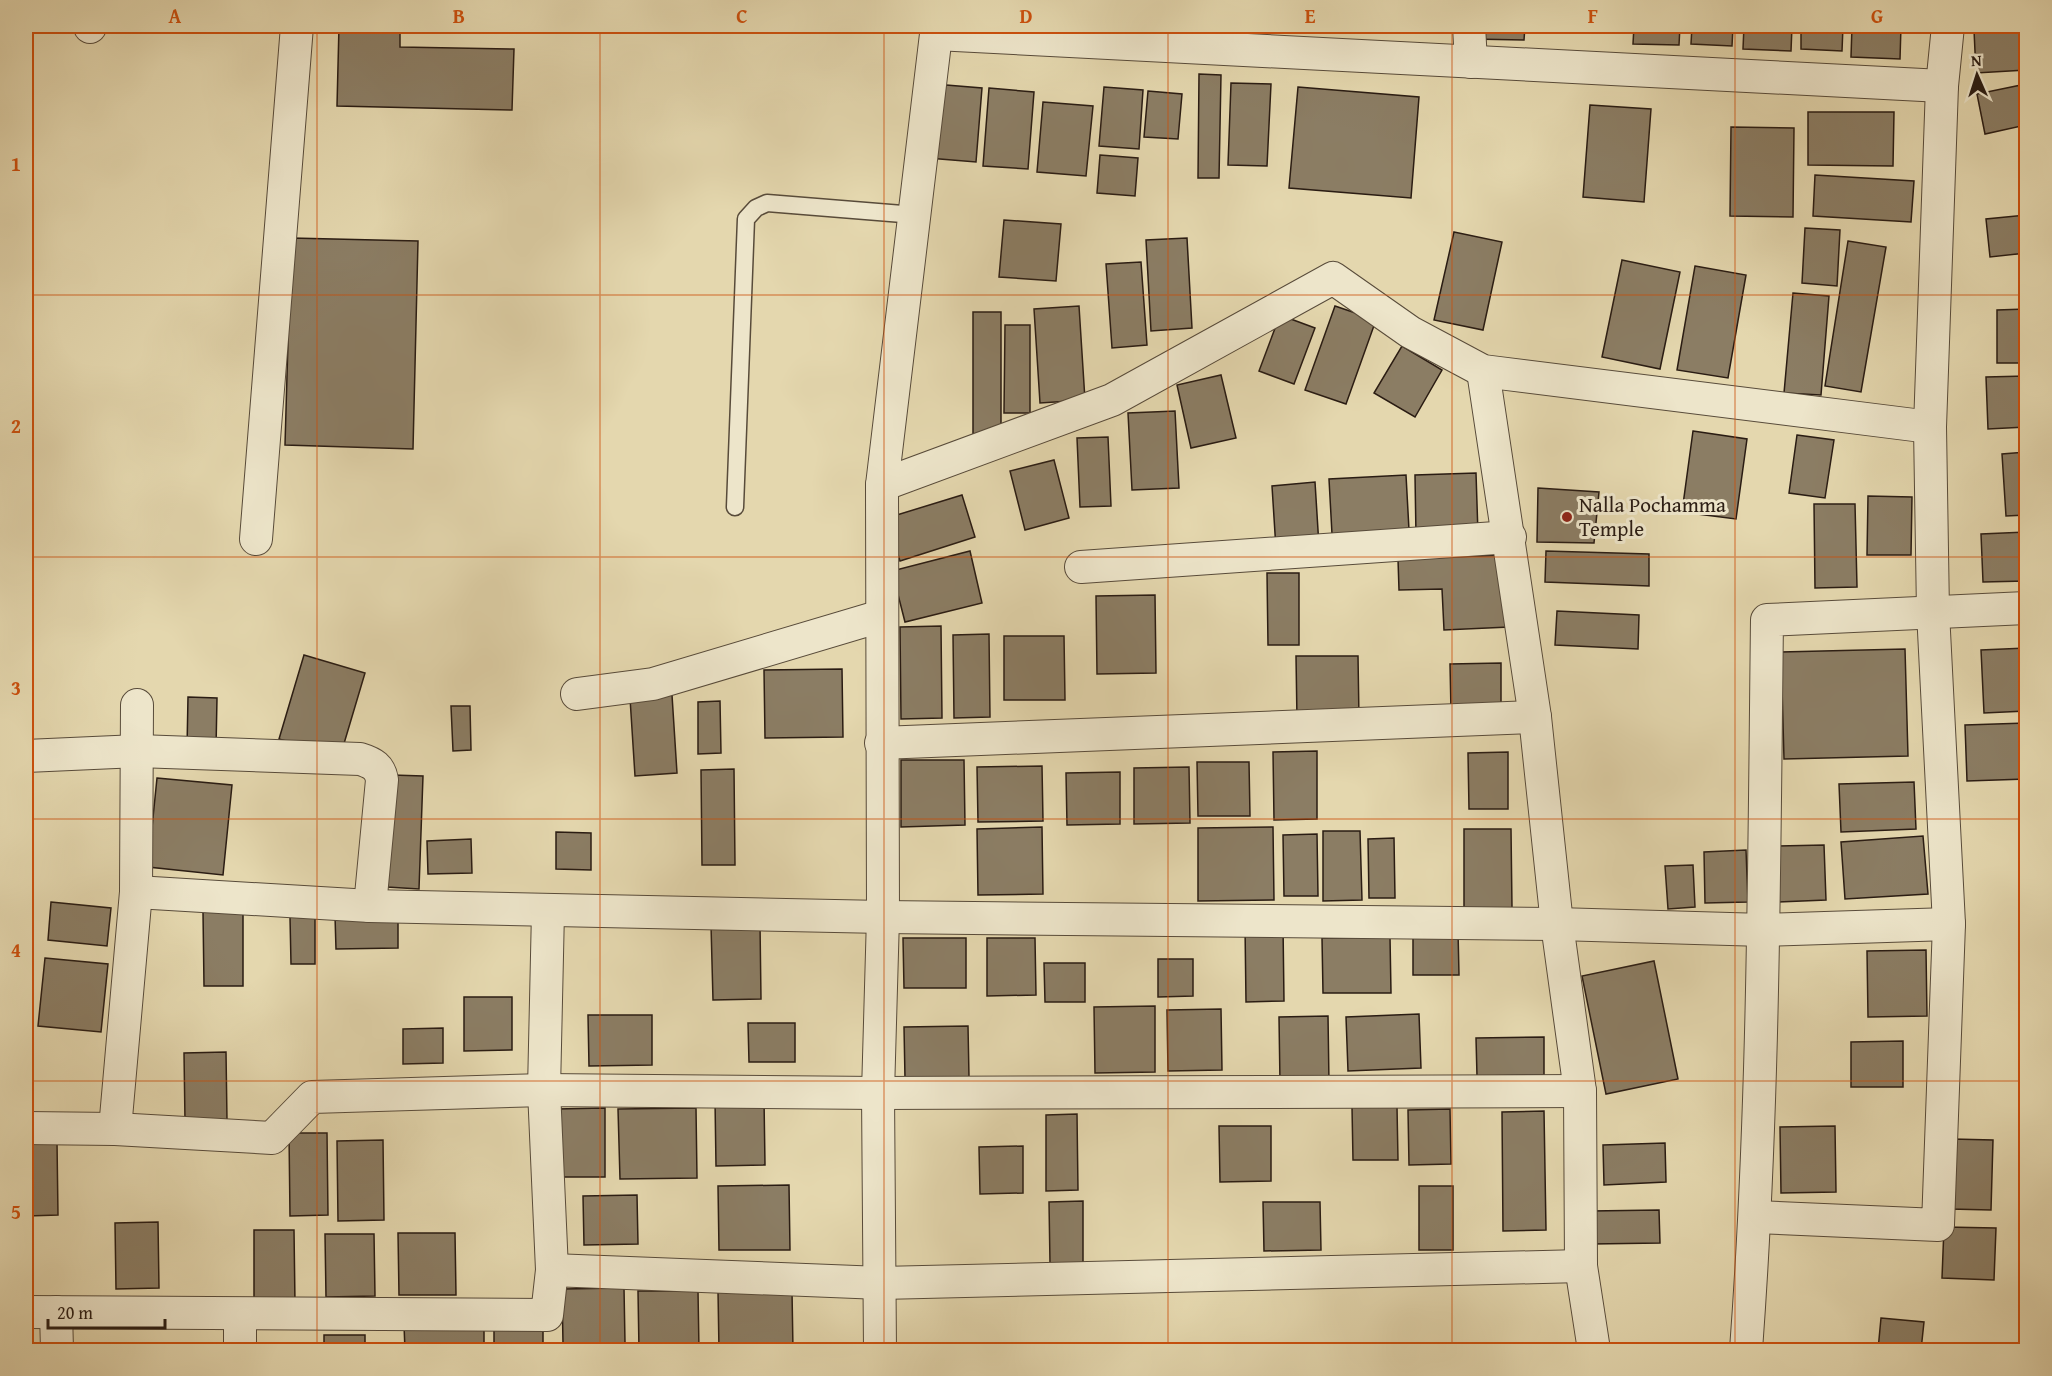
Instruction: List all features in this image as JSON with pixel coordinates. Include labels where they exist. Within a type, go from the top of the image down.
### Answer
[{"type":"street","points":[[256,538],[297,26]]},
{"type":"street","points":[[1468,26],[1471,62]]},
{"type":"street","points":[[1756,1217],[1938,1225],[1949,924],[1933,612],[1929,427],[1942,86],[1948,26]]},
{"type":"street","points":[[880,1350],[878,1093],[883,917],[882,485],[937,30],[1471,62],[1942,86]]},
{"type":"street","points":[[882,485],[1112,400],[1333,278],[1410,332],[1484,370],[1929,427]]},
{"type":"street","points":[[1484,370],[1535,717],[1557,924],[1580,1091],[1581,1266],[1594,1350]]},
{"type":"street","points":[[1081,567],[1510,537]]},
{"type":"street","points":[[1746,1350],[1756,1217],[1764,930],[1767,620],[2026,608]]},
{"type":"street","points":[[577,694],[653,684],[881,616]]},
{"type":"street","points":[[115,1129],[136,892],[137,705]]},
{"type":"street","points":[[881,743],[1535,717]]},
{"type":"street","points":[[26,756],[138,751],[360,759],[372,763],[380,771],[382,780],[370,906]]},
{"type":"street","points":[[136,892],[370,906],[883,917],[1557,924],[1764,930],[1949,924]]},
{"type":"street","points":[[26,1312],[547,1315],[552,1270],[544,1090],[548,910]]},
{"type":"street","points":[[26,1128],[115,1129],[272,1138],[312,1097],[544,1090],[878,1093],[1580,1091]]},
{"type":"street","points":[[552,1270],[881,1283],[1581,1266]]},
{"type":"street","points":[[56,1312],[57,1350]]},
{"type":"street","points":[[240,1315],[240,1350]]},
{"type":"lane","points":[[735,507],[746,219],[756,208],[767,203],[915,214]]},
{"type":"building","points":[[339,26],[400,26],[400,47],[514,49],[512,110],[337,106]]},
{"type":"building","points":[[1113,26],[1160,26],[1160,30],[1113,28]]},
{"type":"building","points":[[1223,26],[1270,26],[1270,28]]},
{"type":"building","points":[[1277,26],[1331,26],[1331,28]]},
{"type":"building","points":[[1473,26],[1525,26],[1524,40],[1472,39]]},
{"type":"building","points":[[1634,26],[1680,26],[1679,45],[1633,44]]},
{"type":"building","points":[[1692,26],[1733,26],[1732,46],[1691,44]]},
{"type":"building","points":[[1744,26],[1792,26],[1791,51],[1743,49]]},
{"type":"building","points":[[1801,26],[1843,26],[1842,51],[1801,49]]},
{"type":"building","points":[[1852,26],[1901,26],[1900,59],[1851,57]]},
{"type":"building","points":[[2026,27],[2026,70],[1976,73],[1974,30]]},
{"type":"building","points":[[1199,74],[1221,75],[1219,178],[1198,178]]},
{"type":"building","points":[[1231,83],[1271,84],[1267,166],[1228,165]]},
{"type":"building","points":[[934,84],[982,88],[976,162],[928,158]]},
{"type":"building","points":[[2026,84],[2026,125],[1985,134],[1977,94]]},
{"type":"building","points":[[1104,87],[1143,90],[1139,149],[1099,146]]},
{"type":"building","points":[[1298,87],[1419,97],[1411,198],[1289,188]]},
{"type":"building","points":[[989,88],[1034,92],[1028,169],[983,166]]},
{"type":"building","points":[[1148,91],[1182,94],[1178,139],[1144,137]]},
{"type":"building","points":[[1043,102],[1093,106],[1086,176],[1037,172]]},
{"type":"building","points":[[1590,105],[1651,109],[1644,202],[1583,197]]},
{"type":"building","points":[[1808,112],[1894,112],[1893,166],[1808,165]]},
{"type":"building","points":[[1731,127],[1794,128],[1793,217],[1730,216]]},
{"type":"building","points":[[1100,155],[1138,158],[1135,196],[1097,193]]},
{"type":"building","points":[[1815,175],[1914,181],[1911,222],[1813,216]]},
{"type":"building","points":[[2026,215],[2026,253],[1990,257],[1986,219]]},
{"type":"building","points":[[1004,220],[1061,224],[1056,281],[999,277]]},
{"type":"building","points":[[1805,228],[1840,230],[1837,286],[1802,283]]},
{"type":"building","points":[[1454,232],[1502,242],[1483,330],[1434,320]]},
{"type":"building","points":[[291,238],[418,241],[413,449],[285,445]]},
{"type":"building","points":[[1187,238],[1192,328],[1151,331],[1146,240]]},
{"type":"building","points":[[1848,241],[1886,247],[1861,392],[1825,386]]},
{"type":"building","points":[[1622,260],[1680,272],[1660,369],[1602,357]]},
{"type":"building","points":[[1141,262],[1147,345],[1112,348],[1106,264]]},
{"type":"building","points":[[1695,266],[1746,275],[1728,378],[1677,370]]},
{"type":"building","points":[[1793,293],[1829,296],[1821,395],[1784,393]]},
{"type":"building","points":[[1079,306],[1085,400],[1040,403],[1034,309]]},
{"type":"building","points":[[1335,306],[1376,320],[1346,404],[1305,390]]},
{"type":"building","points":[[2026,309],[2026,363],[1997,363],[1997,310]]},
{"type":"building","points":[[973,312],[1001,312],[1001,434],[973,434]]},
{"type":"building","points":[[1280,315],[1315,328],[1294,384],[1259,371]]},
{"type":"building","points":[[1005,325],[1030,325],[1030,413],[1004,413]]},
{"type":"building","points":[[1402,346],[1442,370],[1415,417],[1374,393]]},
{"type":"building","points":[[1221,375],[1236,438],[1191,448],[1177,385]]},
{"type":"building","points":[[2026,376],[2026,427],[1988,429],[1986,377]]},
{"type":"building","points":[[1175,411],[1179,488],[1132,490],[1128,413]]},
{"type":"building","points":[[1693,431],[1747,439],[1736,519],[1682,512]]},
{"type":"building","points":[[1797,435],[1834,440],[1825,498],[1789,493]]},
{"type":"building","points":[[1108,437],[1111,506],[1080,507],[1077,438]]},
{"type":"building","points":[[2026,452],[2026,515],[2006,516],[2002,454]]},
{"type":"building","points":[[1054,460],[1069,518],[1025,530],[1010,471]]},
{"type":"building","points":[[1476,473],[1478,534],[1416,536],[1415,475]]},
{"type":"building","points":[[1406,475],[1409,530],[1332,534],[1329,479]]},
{"type":"building","points":[[1315,482],[1319,546],[1276,549],[1272,486]]},
{"type":"building","name":"Nalla Pochamma Temple","points":[[1538,488],[1599,492],[1594,543],[1537,542]]},
{"type":"building","points":[[962,495],[975,537],[900,561],[887,518]]},
{"type":"building","points":[[1868,496],[1912,497],[1911,555],[1867,555]]},
{"type":"building","points":[[1814,504],[1855,504],[1857,587],[1815,588]]},
{"type":"building","points":[[2026,532],[2026,581],[1983,582],[1981,534]]},
{"type":"building","points":[[970,551],[982,603],[905,622],[892,571]]},
{"type":"building","points":[[1546,551],[1649,554],[1649,586],[1545,582]]},
{"type":"building","points":[[1506,555],[1509,627],[1444,630],[1442,589],[1399,590],[1398,559]]},
{"type":"building","points":[[1267,573],[1299,573],[1299,645],[1268,645]]},
{"type":"building","points":[[1155,595],[1156,673],[1097,674],[1096,596]]},
{"type":"building","points":[[1557,611],[1639,615],[1638,649],[1555,645]]},
{"type":"building","points":[[941,626],[942,718],[901,719],[900,627]]},
{"type":"building","points":[[989,634],[990,717],[954,718],[953,635]]},
{"type":"building","points":[[1004,636],[1064,636],[1065,700],[1004,700]]},
{"type":"building","points":[[2026,648],[2026,711],[1984,713],[1981,650]]},
{"type":"building","points":[[1905,649],[1908,756],[1784,759],[1781,652]]},
{"type":"building","points":[[304,655],[365,673],[340,757],[279,739]]},
{"type":"building","points":[[1296,656],[1358,656],[1359,719],[1297,720]]},
{"type":"building","points":[[1501,663],[1501,711],[1451,711],[1450,664]]},
{"type":"building","points":[[842,669],[843,737],[765,738],[764,670]]},
{"type":"building","points":[[672,695],[677,773],[635,776],[630,698]]},
{"type":"building","points":[[188,697],[217,698],[216,748],[187,748]]},
{"type":"building","points":[[720,701],[721,753],[698,754],[698,702]]},
{"type":"building","points":[[451,706],[470,706],[471,750],[453,751]]},
{"type":"building","points":[[2026,723],[2026,779],[1967,781],[1965,725]]},
{"type":"building","points":[[1317,751],[1317,819],[1274,820],[1273,752]]},
{"type":"building","points":[[1508,752],[1508,809],[1469,809],[1468,753]]},
{"type":"building","points":[[901,760],[964,760],[965,825],[901,827]]},
{"type":"building","points":[[1197,762],[1249,762],[1250,816],[1198,816]]},
{"type":"building","points":[[1042,766],[1043,821],[978,822],[977,767]]},
{"type":"building","points":[[1189,767],[1190,823],[1134,824],[1134,768]]},
{"type":"building","points":[[734,769],[735,865],[702,865],[701,770]]},
{"type":"building","points":[[1120,772],[1120,824],[1067,825],[1066,773]]},
{"type":"building","points":[[392,775],[423,776],[419,889],[387,887]]},
{"type":"building","points":[[157,778],[232,785],[223,875],[148,867]]},
{"type":"building","points":[[1914,782],[1916,829],[1841,832],[1839,784]]},
{"type":"building","points":[[1042,827],[1043,894],[978,895],[977,829]]},
{"type":"building","points":[[1273,827],[1274,900],[1198,901],[1198,828]]},
{"type":"building","points":[[1464,829],[1511,829],[1512,908],[1464,909]]},
{"type":"building","points":[[1323,831],[1360,831],[1362,900],[1323,901]]},
{"type":"building","points":[[556,832],[591,833],[591,870],[556,869]]},
{"type":"building","points":[[1317,834],[1318,896],[1284,896],[1283,835]]},
{"type":"building","points":[[1923,836],[1928,894],[1845,899],[1841,842]]},
{"type":"building","points":[[1394,838],[1395,898],[1369,898],[1368,839]]},
{"type":"building","points":[[471,839],[472,873],[428,874],[427,841]]},
{"type":"building","points":[[1824,845],[1826,900],[1775,902],[1774,846]]},
{"type":"building","points":[[1746,850],[1748,902],[1705,903],[1704,852]]},
{"type":"building","points":[[1693,865],[1695,907],[1668,909],[1665,866]]},
{"type":"building","points":[[51,902],[111,908],[107,946],[48,940]]},
{"type":"building","points":[[203,912],[243,912],[243,986],[204,986]]},
{"type":"building","points":[[398,915],[398,948],[336,949],[335,916]]},
{"type":"building","points":[[290,917],[315,918],[315,964],[291,964]]},
{"type":"building","points":[[760,924],[761,999],[713,1000],[711,925]]},
{"type":"building","points":[[1283,925],[1284,1001],[1246,1002],[1245,926]]},
{"type":"building","points":[[1413,931],[1458,931],[1459,975],[1413,975]]},
{"type":"building","points":[[1390,937],[1391,993],[1323,993],[1322,938]]},
{"type":"building","points":[[903,938],[966,938],[966,988],[904,988]]},
{"type":"building","points":[[987,938],[1035,938],[1036,995],[987,996]]},
{"type":"building","points":[[1926,950],[1927,1016],[1868,1017],[1867,951]]},
{"type":"building","points":[[45,958],[108,964],[101,1032],[38,1026]]},
{"type":"building","points":[[1158,959],[1193,959],[1193,996],[1158,997]]},
{"type":"building","points":[[1654,961],[1678,1079],[1606,1094],[1582,976]]},
{"type":"building","points":[[1044,963],[1085,963],[1085,1002],[1045,1002]]},
{"type":"building","points":[[464,997],[512,997],[512,1050],[464,1051]]},
{"type":"building","points":[[1155,1006],[1155,1072],[1095,1073],[1094,1007]]},
{"type":"building","points":[[1221,1009],[1222,1070],[1168,1071],[1167,1010]]},
{"type":"building","points":[[1419,1014],[1421,1068],[1348,1071],[1346,1017]]},
{"type":"building","points":[[588,1015],[652,1015],[652,1065],[589,1066]]},
{"type":"building","points":[[1328,1016],[1329,1083],[1280,1083],[1279,1017]]},
{"type":"building","points":[[748,1023],[795,1023],[795,1062],[749,1062]]},
{"type":"building","points":[[968,1026],[969,1077],[905,1078],[904,1027]]},
{"type":"building","points":[[443,1028],[443,1063],[403,1064],[403,1029]]},
{"type":"building","points":[[26,1031],[30,1032],[26,1058]]},
{"type":"building","points":[[1544,1037],[1544,1075],[1477,1076],[1476,1038]]},
{"type":"building","points":[[1903,1041],[1903,1087],[1851,1087],[1851,1042]]},
{"type":"building","points":[[226,1052],[227,1120],[185,1121],[184,1053]]},
{"type":"building","points":[[764,1099],[765,1165],[716,1166],[715,1100]]},
{"type":"building","points":[[1352,1107],[1397,1107],[1398,1160],[1353,1160]]},
{"type":"building","points":[[605,1108],[605,1177],[558,1177],[556,1109]]},
{"type":"building","points":[[696,1108],[697,1178],[620,1179],[618,1109]]},
{"type":"building","points":[[1450,1109],[1451,1164],[1409,1165],[1408,1110]]},
{"type":"building","points":[[1544,1111],[1546,1230],[1503,1231],[1502,1112]]},
{"type":"building","points":[[1077,1114],[1078,1190],[1046,1191],[1046,1115]]},
{"type":"building","points":[[1219,1126],[1271,1126],[1271,1181],[1220,1182]]},
{"type":"building","points":[[1835,1126],[1836,1192],[1781,1193],[1780,1127]]},
{"type":"building","points":[[289,1133],[327,1133],[328,1215],[290,1216]]},
{"type":"building","points":[[1952,1139],[1993,1140],[1991,1210],[1950,1209]]},
{"type":"building","points":[[383,1140],[384,1220],[338,1221],[337,1141]]},
{"type":"building","points":[[57,1142],[58,1215],[27,1216],[26,1143]]},
{"type":"building","points":[[1665,1143],[1666,1182],[1604,1185],[1603,1145]]},
{"type":"building","points":[[1023,1146],[1023,1193],[980,1194],[979,1147]]},
{"type":"building","points":[[789,1185],[790,1250],[719,1250],[718,1186]]},
{"type":"building","points":[[1419,1186],[1453,1186],[1453,1250],[1419,1250]]},
{"type":"building","points":[[637,1195],[638,1244],[584,1245],[583,1196]]},
{"type":"building","points":[[1083,1201],[1083,1263],[1050,1263],[1049,1202]]},
{"type":"building","points":[[1263,1202],[1320,1202],[1321,1250],[1264,1251]]},
{"type":"building","points":[[1659,1210],[1660,1243],[1592,1244],[1591,1211]]},
{"type":"building","points":[[158,1222],[159,1288],[116,1289],[115,1223]]},
{"type":"building","points":[[1944,1227],[1996,1228],[1994,1280],[1942,1278]]},
{"type":"building","points":[[254,1230],[294,1230],[295,1304],[254,1305]]},
{"type":"building","points":[[398,1233],[455,1233],[456,1295],[399,1295]]},
{"type":"building","points":[[325,1234],[374,1234],[375,1296],[326,1297]]},
{"type":"building","points":[[624,1288],[625,1343],[563,1343],[562,1289]]},
{"type":"building","points":[[638,1291],[698,1291],[699,1350],[639,1350]]},
{"type":"building","points":[[718,1291],[792,1291],[793,1350],[719,1350]]},
{"type":"building","points":[[1881,1318],[1924,1322],[1921,1350],[1878,1350]]},
{"type":"building","points":[[484,1324],[484,1350],[405,1350],[404,1325]]},
{"type":"building","points":[[543,1326],[543,1350],[494,1350],[494,1327]]},
{"type":"building","points":[[324,1335],[365,1335],[365,1350],[324,1350]]},
{"type":"building","points":[[213,1347],[213,1350],[162,1350]]},
{"type":"place","name":"Nalla Pochamma Temple","points":[[1567,517]]}]
